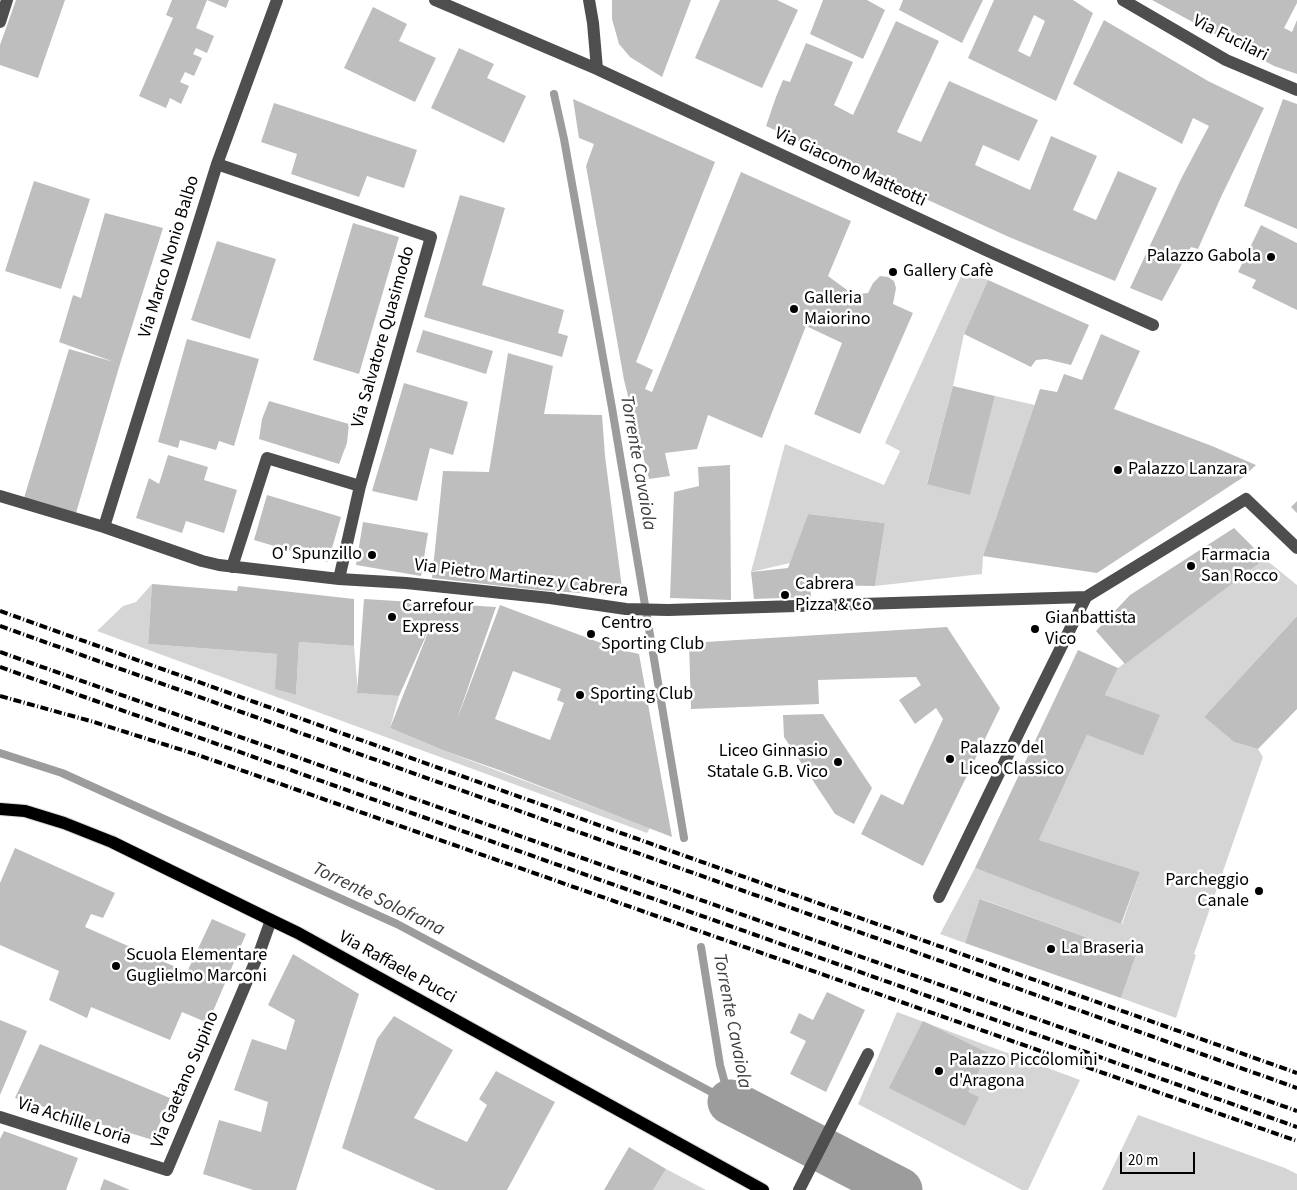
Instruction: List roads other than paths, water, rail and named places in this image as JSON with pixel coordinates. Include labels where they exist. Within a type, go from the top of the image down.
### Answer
[{"type":"main road","name":"Via Raffaele Pucci","points":[[0,809],[25,811],[64,823],[112,842],[271,920],[763,1190]]},
{"type":"street","points":[[0,22],[7,0]]},
{"type":"street","name":"Via Marco Nonio Balbo","points":[[104,527],[217,164],[277,0]]},
{"type":"street","name":"Via Giacomo Matteotti","points":[[434,0],[597,69],[988,251],[1153,325]]},
{"type":"street","points":[[589,0],[597,69]]},
{"type":"street","name":"Via Fucilari","points":[[1123,0],[1226,60],[1297,90]]},
{"type":"street","name":"Via Salvatore Quasimodo","points":[[217,164],[431,237],[360,486],[338,579]]},
{"type":"street","points":[[232,566],[267,458],[360,486]]},
{"type":"street","name":"Via Pietro Martinez y Cabrera","points":[[0,496],[104,527],[202,561],[338,579],[406,583],[550,598],[626,609],[668,610],[1086,596]]},
{"type":"street","points":[[939,897],[1086,596],[1246,499],[1297,548]]},
{"type":"street","name":"Via Gaetano Supino","points":[[167,1170],[261,948],[271,920]]},
{"type":"street","points":[[799,1190],[868,1054]]},
{"type":"street","name":"Via Achille Loria","points":[[0,1117],[167,1170]]},
{"type":"waterway","name":"Torrente Cavaiola","points":[[554,94],[564,139],[612,408],[684,838]]},
{"type":"waterway","name":"Torrente Solofrana","points":[[0,753],[62,773],[397,924],[730,1102]]},
{"type":"waterway","name":"Torrente Cavaiola","points":[[701,947],[720,1065],[730,1102]]},
{"type":"waterway","points":[[730,1102],[900,1190]]},
{"type":"railway","points":[[0,611],[1297,1073]]},
{"type":"railway","points":[[0,626],[1297,1088]]},
{"type":"railway","points":[[0,652],[1297,1111]]},
{"type":"railway","points":[[0,667],[1297,1127]]},
{"type":"railway","points":[[0,696],[94,722],[198,755],[1297,1141]]},
{"type":"place","name":"Palazzo Gabola","points":[[1271,257]]},
{"type":"place","name":"Gallery Cafè","points":[[893,272]]},
{"type":"place","name":"Galleria Maiorino","points":[[794,309]]},
{"type":"place","name":"Palazzo Lanzara","points":[[1118,470]]},
{"type":"place","name":"O' Spunzillo","points":[[372,555]]},
{"type":"place","name":"Farmacia San Rocco","points":[[1191,566]]},
{"type":"place","name":"Cabrera Pizza & Co","points":[[785,595]]},
{"type":"place","name":"Carrefour Express","points":[[392,617]]},
{"type":"place","name":"Gianbattista Vico","points":[[1035,629]]},
{"type":"place","name":"Centro Sporting Club","points":[[591,634]]},
{"type":"place","name":"Sporting Club","points":[[580,695]]},
{"type":"place","name":"Palazzo del Liceo Classico","points":[[950,759]]},
{"type":"place","name":"Liceo Ginnasio Statale G.B. Vico","points":[[838,762]]},
{"type":"place","name":"Parcheggio Canale","points":[[1259,891]]},
{"type":"place","name":"La Braseria","points":[[1051,949]]},
{"type":"place","name":"Scuola Elementare Guglielmo Marconi","points":[[116,966]]},
{"type":"place","name":"Palazzo Piccolomini d'Aragona","points":[[939,1071]]}]
